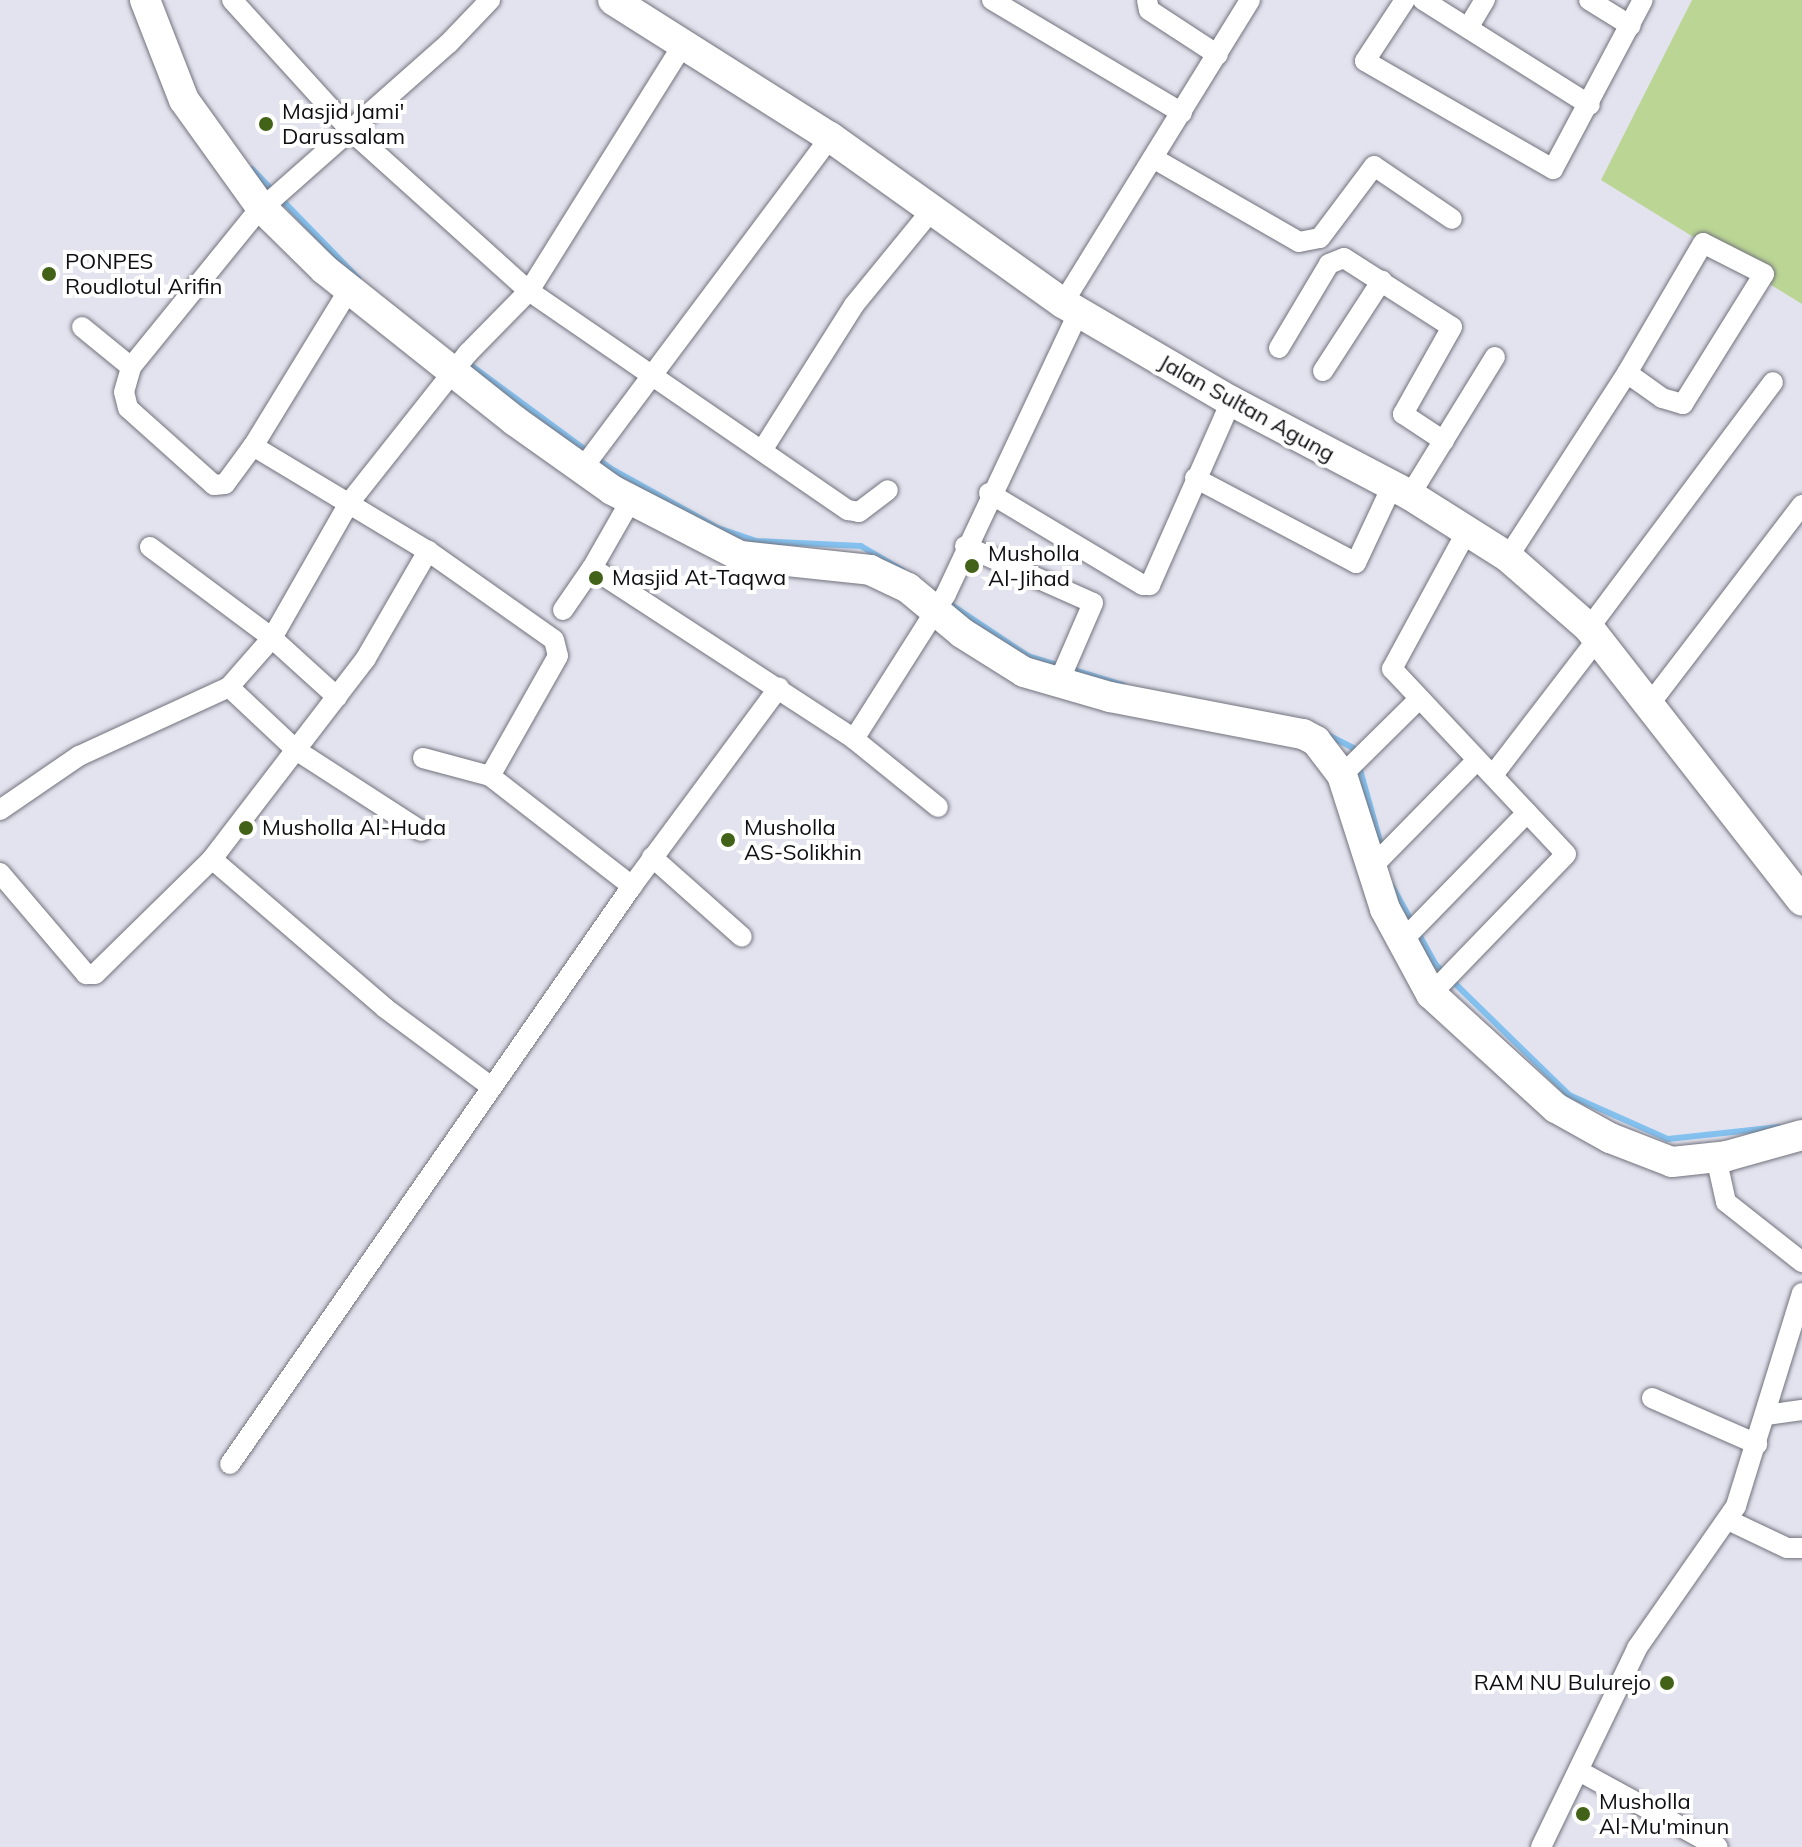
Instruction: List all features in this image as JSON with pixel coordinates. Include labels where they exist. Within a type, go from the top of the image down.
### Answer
[{"type":"street","points":[[145,0],[184,100],[350,288],[589,459],[631,500],[740,556],[870,570],[940,603],[1024,672],[1058,684],[1303,734],[1330,754],[1342,775],[1370,869],[1400,943],[1431,994],[1496,1058],[1576,1120],[1657,1159],[1716,1157],[1802,1135]]},
{"type":"street","points":[[232,0],[351,131],[529,291],[854,513],[888,490]]},
{"type":"street","points":[[350,288],[253,446],[225,484],[214,485],[128,408],[124,392],[131,367],[270,201],[351,131],[490,0]]},
{"type":"street","name":"Jalan Sultan Agung","points":[[613,0],[830,137],[930,212],[1071,307],[1231,401],[1401,491],[1508,557],[1594,633],[1802,901]]},
{"type":"street","points":[[992,0],[1182,113]]},
{"type":"street","points":[[1147,0],[1149,10],[1218,55]]},
{"type":"street","points":[[854,739],[940,603],[1071,307],[1153,158],[1250,0]]},
{"type":"street","points":[[1405,0],[1365,61],[1545,168],[1556,167],[1643,0]]},
{"type":"street","points":[[1423,0],[1590,105]]},
{"type":"street","points":[[1468,28],[1485,0]]},
{"type":"street","points":[[1589,0],[1631,26]]},
{"type":"street","points":[[0,810],[79,756],[229,687],[272,638],[349,503],[459,364],[529,291],[684,43]]},
{"type":"street","points":[[589,459],[830,137]]},
{"type":"street","points":[[1153,158],[1299,242],[1320,238],[1374,166],[1452,219]]},
{"type":"street","points":[[763,449],[854,305],[930,212]]},
{"type":"street","points":[[1508,557],[1627,373],[1703,243],[1764,274],[1683,404],[1662,398],[1627,373]]},
{"type":"street","points":[[1279,348],[1335,258],[1382,280],[1452,327],[1403,414],[1444,441]]},
{"type":"street","points":[[1323,371],[1382,280]]},
{"type":"street","points":[[82,327],[131,367]]},
{"type":"street","points":[[1195,478],[1356,563],[1401,491],[1444,441],[1495,357]]},
{"type":"street","points":[[1493,775],[1773,382]]},
{"type":"street","points":[[989,493],[1143,585],[1150,585],[1231,401]]},
{"type":"street","points":[[253,446],[428,551],[557,646],[558,656],[490,776]]},
{"type":"street","points":[[563,610],[592,568],[631,500]]},
{"type":"street","points":[[1649,705],[1802,505]]},
{"type":"street","points":[[1431,994],[1565,858],[1564,848],[1417,701],[1392,664],[1467,531]]},
{"type":"street","points":[[965,546],[1093,603],[1058,684]]},
{"type":"street","points":[[150,547],[272,638],[337,697]]},
{"type":"street","points":[[0,873],[90,976],[212,859],[366,658],[428,551]]},
{"type":"street","points":[[592,568],[779,687],[854,739],[938,807]]},
{"type":"street","points":[[229,687],[296,750],[421,831]]},
{"type":"street","points":[[230,1464],[490,1086],[652,857],[779,687]]},
{"type":"street","points":[[1342,775],[1417,701]]},
{"type":"street","points":[[423,758],[490,776],[632,886]]},
{"type":"street","points":[[1370,869],[1477,760]]},
{"type":"street","points":[[1400,943],[1527,813]]},
{"type":"street","points":[[652,857],[742,937]]},
{"type":"street","points":[[212,859],[385,1008],[490,1086]]},
{"type":"street","points":[[1716,1157],[1726,1202],[1802,1262]]},
{"type":"street","points":[[1541,1847],[1579,1771],[1600,1715],[1637,1648],[1728,1520],[1757,1444],[1802,1293]]},
{"type":"street","points":[[1652,1398],[1757,1444]]},
{"type":"street","points":[[1766,1415],[1802,1410]]},
{"type":"street","points":[[1728,1520],[1787,1548],[1802,1548]]},
{"type":"street","points":[[1579,1771],[1718,1847]]},
{"type":"green space","points":[[1692,0],[1802,0],[1802,304],[1601,180]]},
{"type":"waterway","points":[[252,169],[358,278]]},
{"type":"waterway","points":[[465,361],[610,468],[718,528],[755,541],[861,546],[902,570]]},
{"type":"waterway","points":[[947,602],[1028,656],[1123,685]]},
{"type":"waterway","points":[[1324,733],[1353,748],[1356,756]]},
{"type":"waterway","points":[[1359,766],[1383,852]]},
{"type":"waterway","points":[[1392,886],[1436,965],[1569,1095],[1668,1139],[1779,1127]]},
{"type":"place","name":"Masjid Jami' Darussalam","points":[[266,124]]},
{"type":"place","name":"PONPES Roudlotul Arifin","points":[[49,274]]},
{"type":"place","name":"Musholla Al-Jihad","points":[[972,566]]},
{"type":"place","name":"Masjid At-Taqwa","points":[[596,578]]},
{"type":"place","name":"Musholla Al-Huda","points":[[246,828]]},
{"type":"place","name":"Musholla AS-Solikhin","points":[[728,840]]},
{"type":"place","name":"RAM NU Bulurejo","points":[[1667,1683]]},
{"type":"place","name":"Musholla Al-Mu'minun","points":[[1583,1814]]}]
